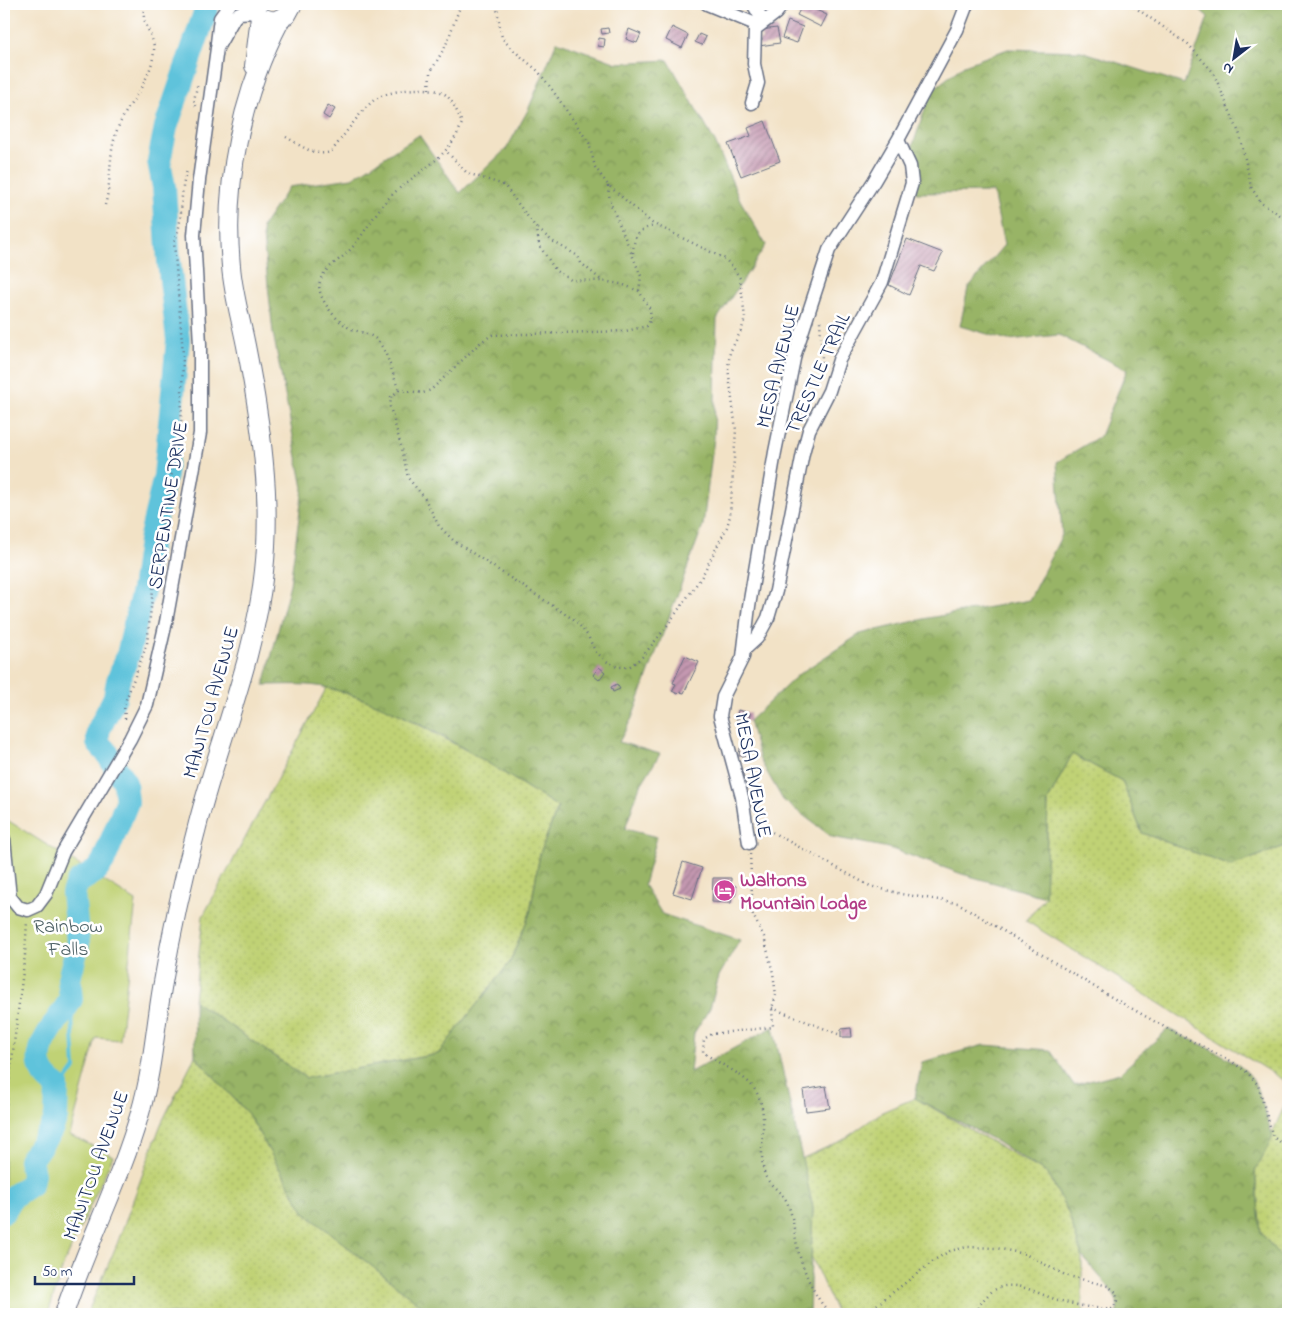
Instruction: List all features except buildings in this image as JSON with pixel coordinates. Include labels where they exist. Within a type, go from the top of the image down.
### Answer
[{"type":"main road","name":"MANITOU AVENUE","points":[[64,1314],[140,1114],[169,945],[184,881],[212,770],[255,626],[264,572],[266,512],[255,391],[231,266],[229,226],[243,118],[252,87],[281,19],[289,12],[293,4]]},
{"type":"main road","name":"MANITOU AVENUE","points":[[252,87],[256,11]]},
{"type":"main road","points":[[256,11],[270,21],[281,19]]},
{"type":"street","points":[[217,48],[220,18],[230,4]]},
{"type":"street","points":[[707,4],[753,23],[764,22]]},
{"type":"street","points":[[753,4],[764,22]]},
{"type":"street","points":[[752,103],[758,83],[754,64],[755,29],[783,4]]},
{"type":"street","name":"MESA AVENUE","points":[[749,843],[745,817],[720,716],[723,697],[736,673],[744,650],[751,596],[785,397],[795,354],[829,250],[898,140],[956,30],[967,4]]},
{"type":"street","name":"SERPENTINE DRIVE","points":[[28,910],[37,906],[46,894],[63,852],[130,739],[146,705],[155,671],[200,433],[200,344],[194,235],[199,180],[217,48],[228,26],[239,13],[256,11]]},
{"type":"street","name":"TRESTLE TRAIL","points":[[744,650],[757,638],[768,618],[776,591],[809,430],[829,390],[839,360],[882,282],[912,183],[910,166],[898,140]]},
{"type":"street","points":[[4,839],[10,897],[18,907],[28,910]]},
{"type":"path","points":[[105,205],[109,192],[111,153],[116,132],[142,87],[154,49],[143,20],[145,4]]},
{"type":"path","points":[[429,89],[430,73],[446,45],[461,4]]},
{"type":"path","points":[[496,4],[502,38],[538,71],[551,88],[589,143],[595,167],[608,185],[657,226],[725,259],[740,278],[745,318],[742,329],[730,352],[728,368],[736,430],[730,516],[701,578],[664,630],[642,657],[629,667],[617,667],[606,661],[595,651],[588,636],[576,621],[454,541],[439,526],[424,497],[408,478],[390,407],[391,397],[400,390],[423,393],[431,390],[481,342],[492,335],[626,331],[647,326],[651,319],[650,309],[639,291],[641,276],[610,202],[608,185]]},
{"type":"path","points":[[1130,4],[1188,44],[1213,72],[1240,135],[1251,188],[1261,203],[1288,220]]},
{"type":"path","points":[[197,109],[194,100],[200,73]]},
{"type":"path","points":[[286,137],[322,155],[331,152],[373,101],[387,93],[429,89],[439,91],[447,96],[462,123],[457,136],[446,152],[397,190],[369,222],[348,253],[324,273],[320,282],[320,292],[326,306],[352,330],[366,333],[377,341],[387,355],[391,374],[400,390]]},
{"type":"path","points":[[446,152],[467,173],[504,186],[537,229],[552,241],[578,256],[582,263],[602,281]]},
{"type":"path","points":[[126,723],[124,706],[146,644],[157,553],[181,434],[183,354],[174,242],[178,237],[181,220],[182,184],[188,168]]},
{"type":"path","points":[[633,255],[634,239],[638,232],[645,227],[657,226]]},
{"type":"path","points":[[537,229],[539,245],[556,271],[571,280],[602,281],[639,291]]},
{"type":"path","points":[[813,298],[818,307],[821,336],[818,382]]},
{"type":"path","points":[[745,817],[870,886],[901,894],[958,903],[1106,994],[1168,1029],[1231,1061],[1248,1073],[1258,1085],[1273,1137],[1288,1147]]},
{"type":"path","name":"MESA AVENUE","points":[[749,843],[753,915],[764,937],[773,973],[776,995],[772,1008],[773,1027],[712,1034],[704,1039],[703,1052],[752,1086],[762,1103],[764,1173],[771,1185],[784,1197],[792,1215],[798,1250],[822,1306],[831,1314]]},
{"type":"path","points":[[4,1124],[25,956],[28,910]]},
{"type":"path","points":[[772,1008],[838,1034]]},
{"type":"path","points":[[865,1314],[936,1259],[950,1251],[967,1247],[996,1248],[1025,1254],[1065,1274],[1108,1286],[1116,1292],[1117,1301],[1112,1309],[1102,1309],[1057,1300],[1020,1286],[1006,1286],[992,1291],[981,1303],[977,1314]]},
{"type":"green space","points":[[1194,4],[1288,4],[1288,845],[1231,866],[1142,833],[1122,781],[1072,754],[1048,801],[1045,897],[962,874],[889,848],[832,837],[783,800],[760,760],[749,721],[799,674],[860,634],[928,618],[1029,600],[1062,535],[1057,462],[1100,436],[1127,370],[1059,335],[1008,340],[960,326],[968,288],[1004,245],[993,192],[916,193],[912,148],[931,91],[964,65],[1008,49],[1081,51],[1184,84],[1208,17]]},
{"type":"green space","points":[[557,41],[617,63],[668,60],[715,142],[740,200],[766,245],[717,319],[714,438],[703,525],[632,718],[619,742],[660,754],[639,788],[625,829],[657,837],[644,885],[662,914],[740,940],[719,976],[710,1008],[694,1033],[690,1072],[773,1027],[813,1208],[809,1314],[432,1314],[305,1213],[248,1114],[195,1056],[194,1001],[306,1078],[438,1054],[510,962],[530,913],[540,853],[558,807],[447,739],[388,709],[358,697],[321,686],[264,685],[290,584],[303,488],[273,333],[262,227],[289,187],[352,178],[419,135],[460,193],[507,148],[528,110]]},
{"type":"green space","points":[[327,687],[386,707],[475,755],[558,807],[540,853],[530,913],[510,962],[438,1054],[306,1078],[194,1001],[203,916]]},
{"type":"green space","points":[[1072,754],[1122,781],[1142,833],[1231,866],[1288,845],[1288,1083],[1026,921],[1045,897],[1048,801]]},
{"type":"green space","name":"Rainbow Falls","points":[[4,818],[136,901],[120,1040],[96,1038],[70,1135],[113,1156],[63,1266],[48,1314],[4,1314]]},
{"type":"green space","points":[[1168,1029],[1230,1059],[1247,1072],[1255,1084],[1273,1137],[1255,1171],[1261,1233],[1288,1266],[1288,1314],[1118,1314],[1117,1301],[1108,1286],[1082,1256],[1068,1212],[1048,1174],[994,1140],[915,1098],[922,1062],[984,1045],[1050,1050],[1074,1085],[1120,1073]]},
{"type":"green space","points":[[195,1056],[248,1114],[305,1213],[432,1314],[87,1314],[117,1244],[161,1124]]},
{"type":"green space","points":[[915,1098],[1048,1174],[1068,1212],[1082,1256],[1082,1306],[1085,1314],[837,1314],[811,1256],[813,1208],[801,1159],[843,1140],[882,1112]]},
{"type":"green space","points":[[1288,1098],[1288,1266],[1261,1233],[1255,1171]]},
{"type":"waterway","points":[[4,1211],[13,1196],[31,1184],[33,1174],[30,1160],[51,1130],[56,1117],[57,1086],[46,1076],[40,1065],[40,1054],[49,1032],[71,999],[69,979],[78,944],[73,893],[78,882],[96,871],[103,862],[127,802],[125,783],[107,753],[98,743],[98,731],[115,697],[118,681],[128,655],[143,590],[150,541],[165,476],[178,340],[169,262],[164,187],[159,161],[166,127],[208,4]]},
{"type":"waterway","points":[[57,1086],[66,1081],[75,1068],[71,999]]},
{"type":"place","name":"Waltons Mountain Lodge","points":[[724,891]]}]
